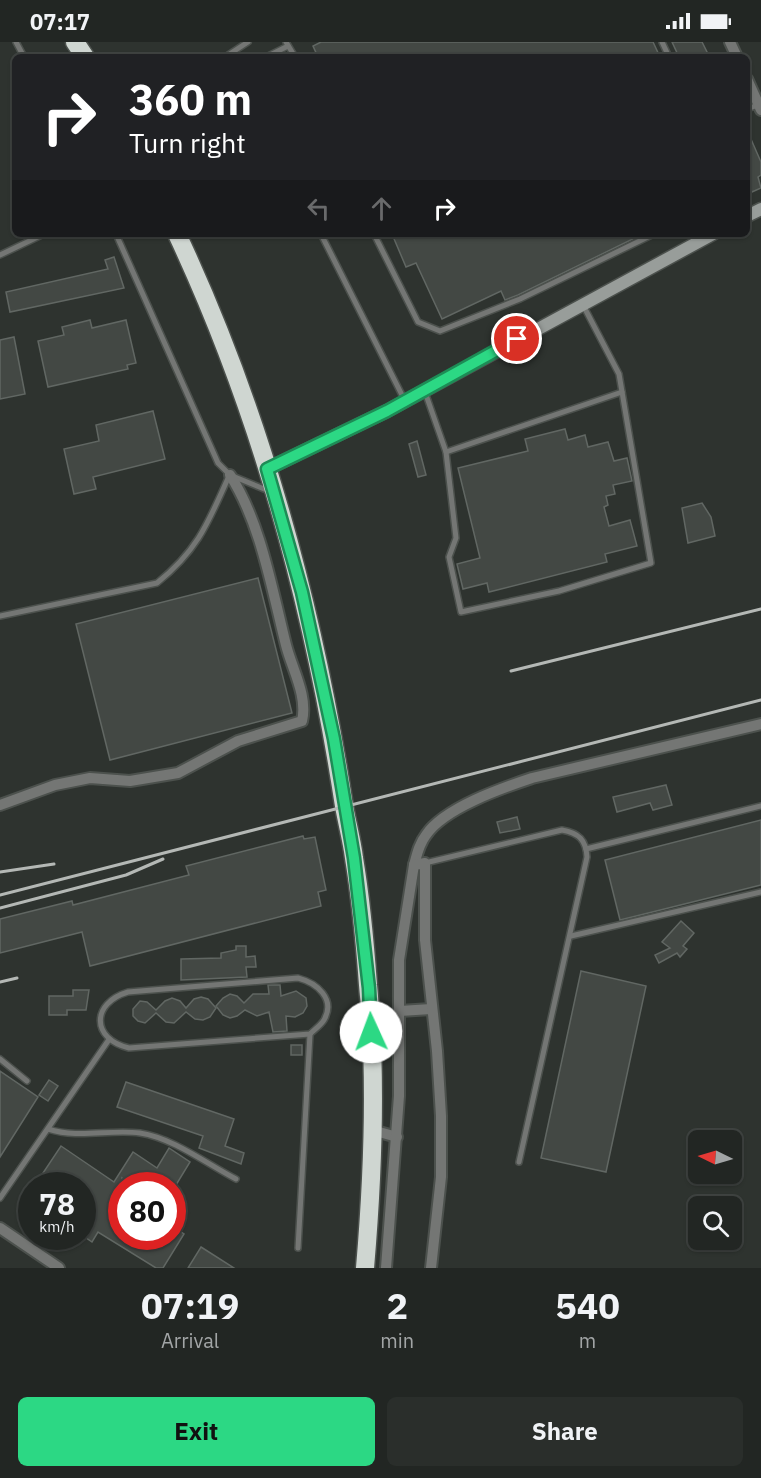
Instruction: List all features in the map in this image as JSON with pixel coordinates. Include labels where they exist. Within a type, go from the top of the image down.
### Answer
[{"type":"highway","points":[[178,237],[216,328],[267,469],[302,592],[323,685],[354,858],[369,988],[372,1130],[365,1268]]},
{"type":"street","points":[[750,86],[760,108]]},
{"type":"street","points":[[267,469],[405,401],[707,237]]},
{"type":"street","points":[[0,805],[55,785],[90,778],[130,781],[178,773],[238,741],[302,721],[298,680],[286,648],[269,573],[239,488],[230,475]]},
{"type":"street","points":[[431,1268],[441,1177],[437,1051],[431,1009],[419,846],[436,824],[476,799],[532,777],[761,724]]},
{"type":"street","points":[[386,1268],[397,1137],[399,960],[419,864]]},
{"type":"street","points":[[400,1011],[431,1009]]},
{"type":"street","points":[[372,1130],[397,1137]]},
{"type":"street","points":[[0,1228],[59,1268]]},
{"type":"lane","points":[[230,54],[248,42]]},
{"type":"lane","points":[[271,54],[287,44]]},
{"type":"lane","points":[[0,255],[38,237]]},
{"type":"lane","points":[[117,237],[218,463],[230,475],[273,492]]},
{"type":"lane","points":[[323,237],[405,401]]},
{"type":"lane","points":[[376,237],[418,322],[441,331],[520,299],[648,237]]},
{"type":"lane","points":[[424,390],[446,452],[456,538],[449,557],[461,612],[558,591],[651,563],[619,374],[582,303]]},
{"type":"lane","points":[[446,452],[622,392]]},
{"type":"lane","points":[[0,616],[157,583],[173,570],[200,539],[230,475]]},
{"type":"lane","points":[[586,849],[761,806]]},
{"type":"lane","points":[[419,864],[562,830],[574,832],[582,839],[586,849],[587,858],[571,936],[519,1162]]},
{"type":"lane","points":[[571,936],[761,892]]},
{"type":"lane","points":[[298,978],[313,982],[323,992],[327,1006],[324,1020],[310,1034],[129,1048],[108,1041],[101,1020],[104,1006],[114,996],[128,992],[298,978]]},
{"type":"lane","points":[[298,1248],[310,1034]]},
{"type":"lane","points":[[0,1198],[108,1041]]},
{"type":"lane","points":[[0,1059],[27,1081]]},
{"type":"lane","points":[[48,1128],[69,1134],[143,1134],[165,1141],[236,1179]]},
{"type":"building","points":[[321,42],[653,42],[659,54],[317,54],[313,46]]},
{"type":"building","points":[[672,42],[702,42],[708,54],[678,54]]},
{"type":"building","points":[[750,137],[761,162],[761,175],[758,177],[761,188],[752,192],[750,188]]},
{"type":"building","points":[[393,237],[637,237],[518,295],[505,300],[501,291],[442,319],[416,263],[406,267]]},
{"type":"building","points":[[114,257],[124,288],[10,312],[6,292],[108,269],[105,260]]},
{"type":"building","points":[[90,320],[92,328],[126,320],[136,363],[127,365],[128,369],[48,387],[38,341],[64,335],[62,327]]},
{"type":"building","points":[[14,337],[25,394],[0,399],[0,340]]},
{"type":"building","points":[[153,411],[165,459],[93,477],[96,489],[74,494],[64,449],[99,441],[96,425]]},
{"type":"building","points":[[565,429],[568,440],[585,435],[588,447],[608,442],[614,461],[627,458],[632,481],[613,485],[615,494],[606,496],[608,505],[604,507],[609,526],[630,520],[637,546],[605,554],[607,562],[489,592],[487,583],[463,589],[457,564],[480,558],[458,468],[528,451],[525,439]]},
{"type":"building","points":[[417,441],[426,475],[418,477],[409,444]]},
{"type":"building","points":[[702,503],[711,517],[715,536],[688,543],[682,508]]},
{"type":"building","points":[[258,578],[292,713],[110,760],[76,624]]},
{"type":"building","points":[[666,785],[672,805],[653,810],[650,803],[617,812],[613,797]]},
{"type":"building","points":[[517,817],[520,829],[500,833],[497,822]]},
{"type":"building","points":[[761,820],[761,885],[620,920],[605,860]]},
{"type":"building","points":[[303,836],[304,839],[315,837],[326,890],[318,892],[321,906],[90,966],[82,932],[0,953],[0,919],[72,901],[73,905],[189,875],[186,866]]},
{"type":"building","points":[[681,921],[694,933],[683,946],[687,949],[680,957],[677,953],[659,963],[655,955],[670,948],[662,942]]},
{"type":"building","points":[[236,946],[246,946],[246,957],[255,956],[256,967],[246,967],[247,977],[181,980],[181,959],[221,958],[221,953],[236,950]]},
{"type":"building","points":[[581,971],[646,986],[606,1172],[541,1158]]},
{"type":"building","points":[[268,985],[280,985],[281,996],[296,991],[306,998],[307,1006],[303,1013],[295,1017],[286,1016],[287,1031],[273,1032],[269,1012],[257,1016],[245,1010],[230,1018],[223,1015],[216,1006],[230,994],[237,996],[244,1003],[253,994],[269,994]]},
{"type":"building","points":[[73,990],[89,990],[86,1010],[67,1010],[67,1015],[49,1015],[49,996],[73,996]]},
{"type":"building","points":[[201,997],[208,999],[216,1008],[210,1017],[203,1020],[195,1019],[186,1012],[174,1023],[166,1022],[156,1013],[145,1023],[133,1016],[133,1009],[140,1001],[147,1002],[156,1010],[172,998],[180,1001],[186,1008],[194,999]]},
{"type":"building","points":[[291,1045],[302,1045],[302,1055],[291,1055]]},
{"type":"building","points":[[0,1071],[38,1097],[0,1157]]},
{"type":"building","points":[[49,1080],[58,1086],[48,1101],[39,1095]]},
{"type":"building","points":[[126,1082],[234,1119],[225,1146],[244,1153],[241,1164],[199,1148],[203,1136],[117,1107]]},
{"type":"building","points":[[61,1146],[108,1178],[108,1238],[98,1232],[96,1235],[96,1172],[44,1172]]},
{"type":"building","points":[[169,1148],[190,1162],[184,1172],[120,1172],[133,1152],[157,1168]]},
{"type":"building","points":[[201,1247],[234,1268],[188,1268]]},
{"type":"building","points":[[127,1250],[174,1250],[163,1268],[156,1268]]},
{"type":"railway","points":[[511,671],[761,609]]},
{"type":"railway","points":[[0,895],[761,700]]},
{"type":"railway","points":[[0,908],[126,875],[163,859]]},
{"type":"railway","points":[[0,872],[54,864]]},
{"type":"railway","points":[[0,982],[17,978]]},
{"type":"route","points":[[371,1032],[369,988],[354,858],[334,739],[302,592],[267,469],[387,411],[517,339]]}]
